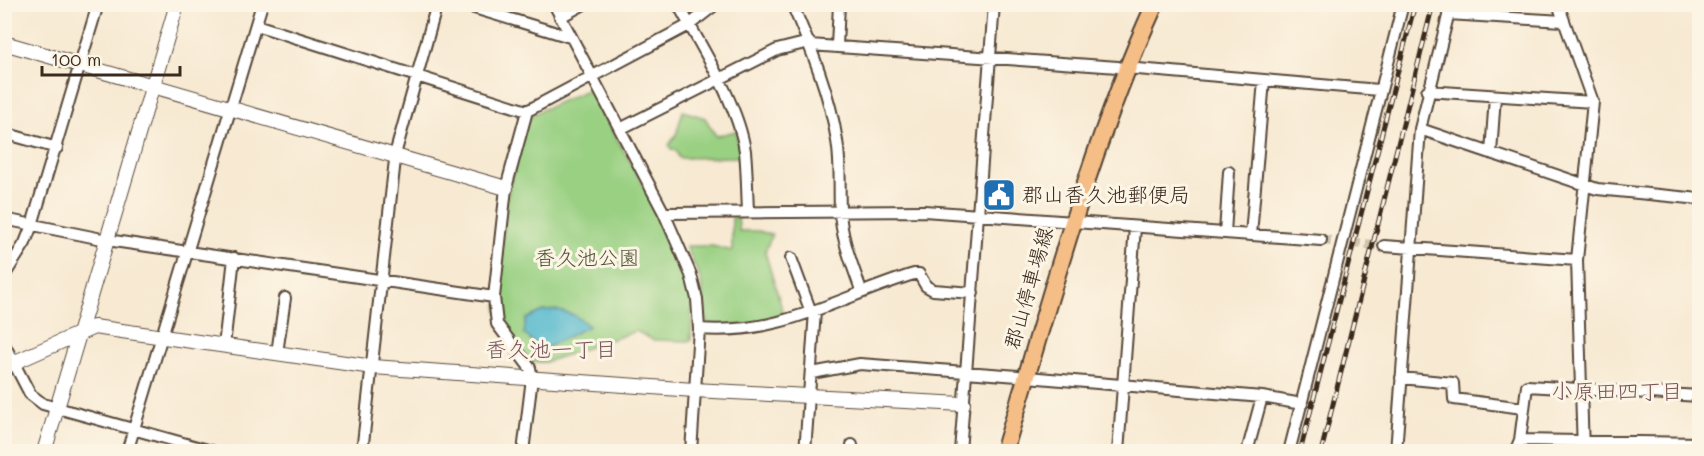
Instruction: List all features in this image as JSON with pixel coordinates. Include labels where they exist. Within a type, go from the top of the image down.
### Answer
[{"type":"main road","name":"郡山停車場線","points":[[995,452],[1022,376],[1068,223],[1145,4]]},
{"type":"main road","name":"郡山停車場線","points":[[1122,68],[1155,4]]},
{"type":"main road","name":"郡山停車場線","points":[[1004,452],[1022,376]]},
{"type":"street","points":[[4,276],[25,243],[32,225],[57,148],[98,4]]},
{"type":"street","points":[[44,452],[177,4]]},
{"type":"street","points":[[127,452],[262,4]]},
{"type":"street","points":[[362,452],[395,157],[437,4]]},
{"type":"street","points":[[461,4],[570,38]]},
{"type":"street","points":[[554,4],[664,213],[691,275],[699,329],[691,452]]},
{"type":"street","points":[[560,17],[584,4]]},
{"type":"street","points":[[678,4],[729,103],[745,150],[748,211]]},
{"type":"street","points":[[256,25],[526,111],[689,25],[716,4]]},
{"type":"street","points":[[792,4],[810,44],[837,139],[840,166],[840,212],[848,255],[861,290]]},
{"type":"street","points":[[837,46],[839,4]]},
{"type":"street","points":[[960,452],[994,4]]},
{"type":"street","points":[[1289,452],[1379,90],[1403,4]]},
{"type":"street","points":[[1558,4],[1593,102],[1577,260],[1583,452]]},
{"type":"street","points":[[1396,452],[1420,129],[1427,91],[1449,9],[1563,21]]},
{"type":"street","points":[[4,43],[506,188]]},
{"type":"street","points":[[620,129],[777,50],[810,44],[1379,90]]},
{"type":"street","points":[[1251,235],[1264,80]]},
{"type":"street","points":[[1427,91],[1593,102]]},
{"type":"street","points":[[1491,153],[1495,96]]},
{"type":"street","points":[[523,452],[532,378],[530,368],[497,324],[494,297],[506,188],[526,111]]},
{"type":"street","points":[[1420,129],[1585,186],[1700,199]]},
{"type":"street","points":[[4,133],[57,148]]},
{"type":"street","points":[[1225,233],[1228,172]]},
{"type":"street","points":[[664,213],[924,212],[1321,240]]},
{"type":"street","points":[[4,219],[107,240],[494,297]]},
{"type":"street","points":[[1118,452],[1136,227]]},
{"type":"street","points":[[1384,246],[1577,260]]},
{"type":"street","points":[[224,346],[234,258]]},
{"type":"street","points":[[791,258],[813,311],[811,394],[805,452]]},
{"type":"street","points":[[699,329],[752,329],[789,321],[861,290],[914,274],[919,274],[926,286],[933,290],[973,293]]},
{"type":"street","points":[[278,353],[285,298]]},
{"type":"street","points":[[9,365],[94,327],[373,367],[694,390],[811,394],[963,404]]},
{"type":"street","points":[[4,345],[9,365],[42,404],[215,452]]},
{"type":"street","points":[[812,373],[860,364],[1123,384],[1262,397],[1302,404]]},
{"type":"street","points":[[1401,378],[1453,383],[1455,399],[1523,408]]},
{"type":"street","points":[[1515,452],[1520,440],[1527,386],[1700,396]]},
{"type":"street","points":[[1247,452],[1262,397]]},
{"type":"street","points":[[1520,440],[1583,439],[1700,443]]},
{"type":"green space","name":"香久池公園","points":[[589,89],[656,208],[684,269],[692,296],[691,341],[653,340],[636,331],[546,362],[531,362],[504,330],[497,311],[507,197],[526,124],[535,113]]},
{"type":"green space","points":[[683,111],[705,118],[716,136],[736,131],[740,157],[679,158],[676,150],[671,149],[669,145],[676,135]]},
{"type":"green space","points":[[738,217],[739,231],[759,231],[772,235],[765,252],[785,319],[765,324],[710,326],[706,321],[701,280],[686,246],[712,246],[732,251],[732,218]]},
{"type":"water","points":[[556,310],[574,315],[589,326],[546,348],[538,346],[524,334],[526,319],[543,311]]},
{"type":"tunnel","points":[[1321,240],[1384,246]]},
{"type":"railway","points":[[1300,452],[1415,4]]},
{"type":"railway","points":[[1321,452],[1433,4]]},
{"type":"place","name":"郡山香久池郵便局","points":[[999,195]]},
{"type":"district","name":"香久池一丁目","points":[[551,349]]},
{"type":"district","name":"小原田四丁目","points":[[1617,391]]}]
